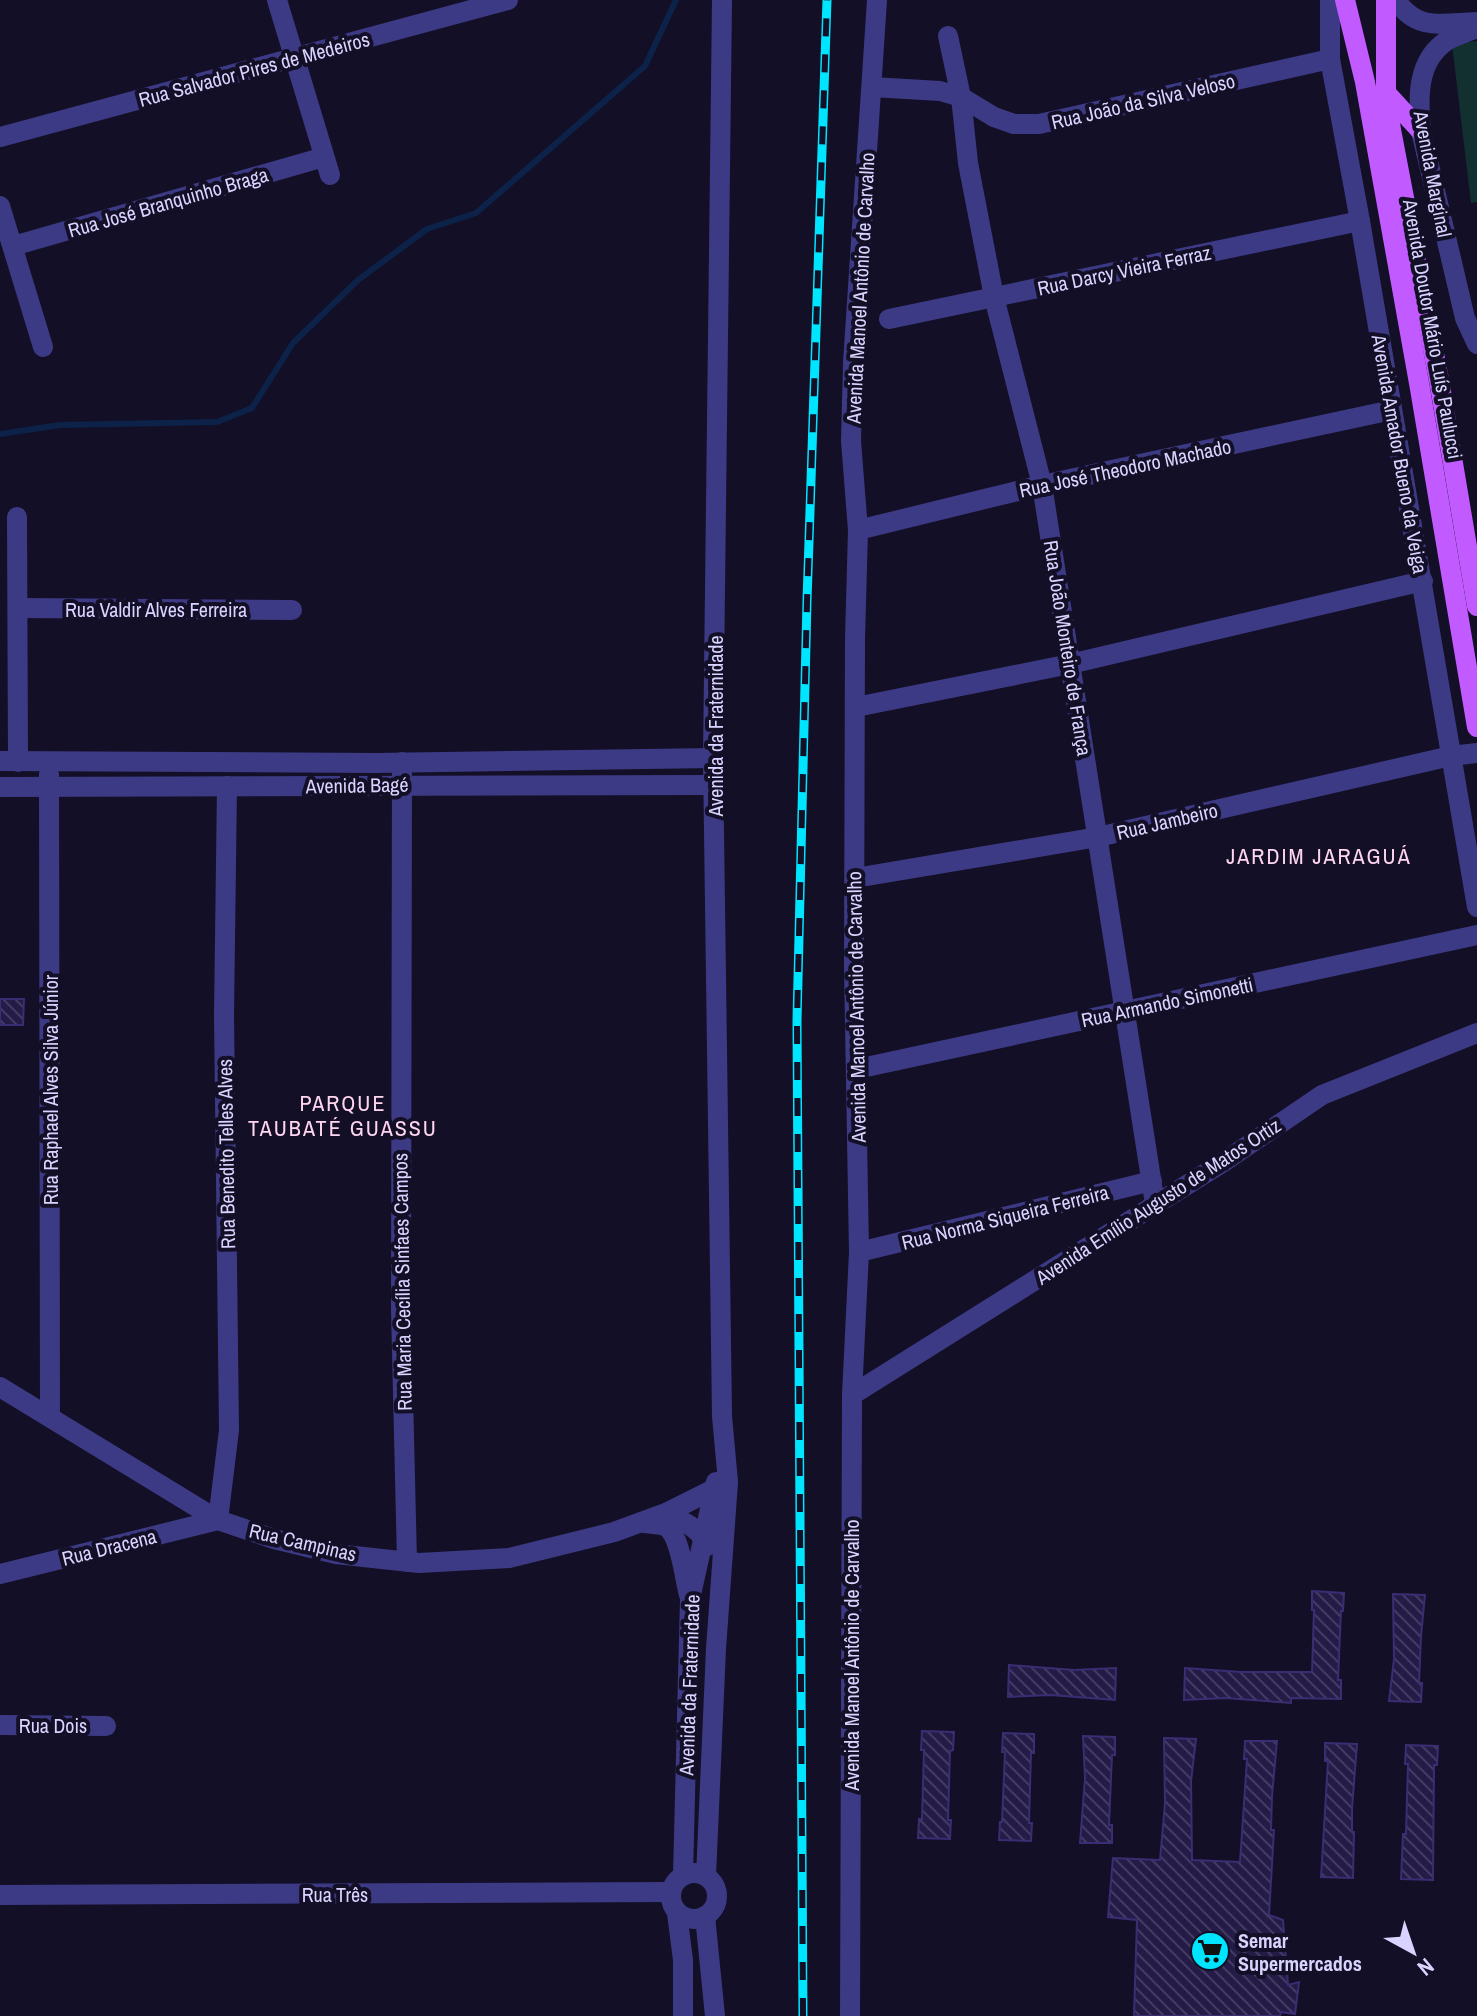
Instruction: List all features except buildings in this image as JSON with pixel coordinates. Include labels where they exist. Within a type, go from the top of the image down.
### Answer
[{"type":"main road","name":"Avenida Doutor Mário Luís Paulucci","points":[[1345,0],[1365,82],[1477,727]]},
{"type":"main road","name":"Avenida Doutor Mário Luís Paulucci","points":[[1386,0],[1386,93],[1391,130],[1439,380],[1477,606]]},
{"type":"main road","points":[[1386,93],[1421,131]]},
{"type":"street","points":[[277,0],[293,59]]},
{"type":"street","name":"Rua Salvador Pires de Medeiros","points":[[0,137],[508,0]]},
{"type":"street","name":"Avenida da Fraternidade","points":[[715,2016],[705,1916],[711,1911],[717,1896],[712,1881],[706,1876],[721,1486],[725,1451],[713,758],[722,0]]},
{"type":"street","name":"Avenida Manoel Antônio de Carvalho","points":[[850,2016],[852,1395],[859,1252],[855,878],[858,530],[851,441],[853,363],[877,0]]},
{"type":"street","name":"Avenida Amador Bueno da Veiga","points":[[1330,0],[1330,59],[1423,581],[1477,907]]},
{"type":"street","points":[[1396,0],[1410,18],[1426,24],[1477,25]]},
{"type":"street","name":"Avenida Marginal","points":[[1477,25],[1447,41],[1433,54],[1419,83],[1421,131],[1477,344]]},
{"type":"street","name":"Rua João Monteiro de França","points":[[948,36],[994,297],[1042,485],[1155,1204]]},
{"type":"street","name":"Rua José Branquinho Braga","points":[[13,246],[327,166],[293,59]]},
{"type":"street","name":"Rua João da Silva Veloso","points":[[872,87],[940,91],[961,97],[1004,121],[1039,124],[1330,59]]},
{"type":"street","points":[[0,206],[43,347]]},
{"type":"street","name":"Rua Darcy Vieira Ferraz","points":[[889,319],[1360,221]]},
{"type":"street","name":"Rua José Theodoro Machado","points":[[858,530],[1042,485],[1392,410]]},
{"type":"street","points":[[9,762],[19,608],[17,517]]},
{"type":"street","points":[[856,707],[1070,664],[1423,581]]},
{"type":"street","name":"Rua Valdir Alves Ferreira","points":[[19,608],[292,610]]},
{"type":"street","name":"Rua Jambeiro","points":[[855,878],[1098,837],[1451,756],[1477,753]]},
{"type":"street","name":"Avenida Bagé","points":[[9,762],[713,758]]},
{"type":"street","name":"Rua Raphael Alves Silva Júnior","points":[[49,762],[50,1417]]},
{"type":"street","name":"Rua Maria Cecília Sinfaes Campos","points":[[402,762],[401,1309],[407,1562]]},
{"type":"street","name":"Avenida Bagé","points":[[0,787],[714,785]]},
{"type":"street","name":"Rua Benedito Telles Alves","points":[[218,1520],[229,1430],[224,1015],[227,786]]},
{"type":"street","name":"Rua Armando Simonetti","points":[[857,1069],[1477,935]]},
{"type":"street","name":"Avenida Emílio Augusto de Matos Ortiz","points":[[852,1395],[1225,1161],[1322,1095],[1477,1033]]},
{"type":"street","name":"Rua Norma Siqueira Ferreira","points":[[859,1252],[1152,1181]]},
{"type":"street","name":"Rua Campinas","points":[[0,1387],[218,1520],[274,1539],[336,1554],[407,1562],[509,1558],[614,1532],[666,1513],[721,1486]]},
{"type":"street","name":"Avenida da Fraternidade","points":[[683,1875],[690,1599],[704,1538],[721,1486]]},
{"type":"street","points":[[666,1513],[695,1528],[704,1538],[713,1574],[716,1649]]},
{"type":"street","name":"Rua Dracena","points":[[0,1574],[218,1520]]},
{"type":"street","points":[[640,1523],[664,1526],[672,1532],[679,1545],[690,1599]]},
{"type":"street","name":"Rua Dois","points":[[0,1725],[106,1726]]},
{"type":"street","points":[[683,2016],[683,1960],[677,1913],[670,1892],[683,1875],[699,1873],[706,1876]]},
{"type":"street","name":"Rua Três","points":[[0,1895],[670,1892]]},
{"type":"street","points":[[677,1913],[691,1919],[705,1916]]},
{"type":"green space","points":[[1477,41],[1477,202],[1471,203],[1452,44]]},
{"type":"waterway","points":[[0,434],[60,425],[217,422],[252,408],[293,343],[358,280],[427,229],[476,213],[645,66],[676,0]]},
{"type":"railway","points":[[803,2016],[797,1021],[827,0]]},
{"type":"place","name":"Semar Supermercados","points":[[1210,1951]]},
{"type":"district","name":"JARDIM JARAGUÁ","points":[[1319,856]]},
{"type":"district","name":"PARQUE TAUBATÉ GUASSU","points":[[343,1116]]}]
